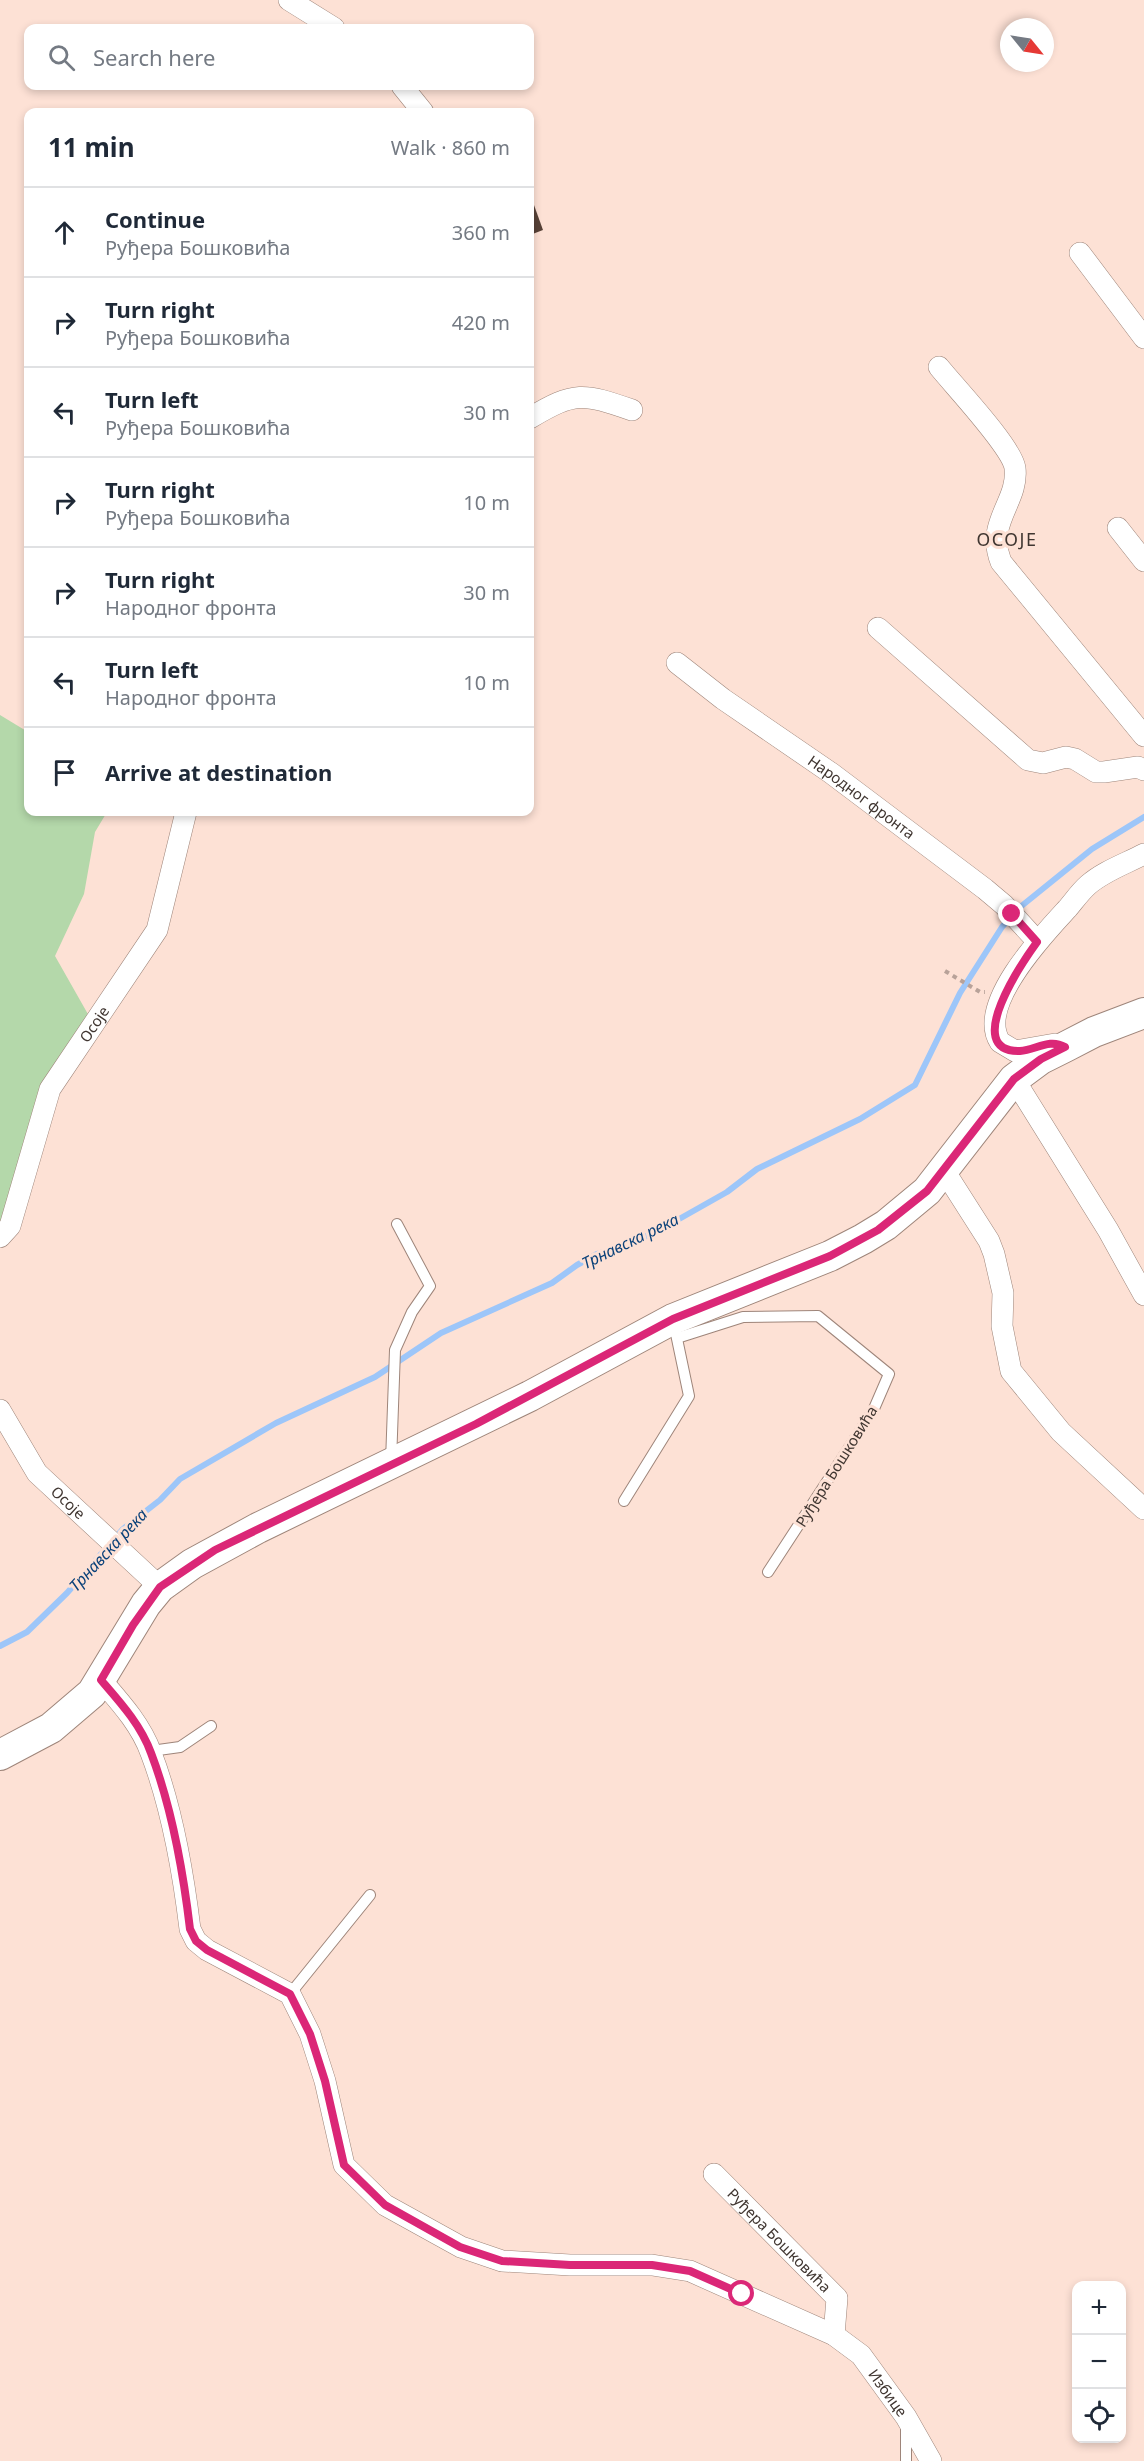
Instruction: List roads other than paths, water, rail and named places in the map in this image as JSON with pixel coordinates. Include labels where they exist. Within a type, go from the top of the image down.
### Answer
[{"type":"main road","name":"Руђера Бошковића","points":[[0,1755],[51,1728],[84,1701],[101,1680],[133,1625],[160,1587],[215,1550],[530,1396],[848,1248],[915,1203],[945,1172],[1014,1079],[1041,1059],[1094,1032],[1144,1013]]},
{"type":"street","points":[[289,0],[328,24]]},
{"type":"street","points":[[405,90],[420,108]]},
{"type":"street","points":[[1080,253],[1144,338]]},
{"type":"street","points":[[939,367],[1007,450],[1015,467],[1012,486],[996,532],[996,543],[1001,562],[1144,736]]},
{"type":"street","points":[[534,416],[558,401],[574,397],[594,397],[632,410]]},
{"type":"street","points":[[1118,528],[1144,561]]},
{"type":"street","points":[[878,628],[1028,760],[1043,763],[1066,757],[1075,759],[1096,772],[1138,767],[1144,770]]},
{"type":"street","name":"Народног фронта","points":[[677,663],[723,699],[831,773],[1004,905],[1037,942]]},
{"type":"street","name":"Осоје","points":[[0,1237],[10,1226],[28,1174],[50,1089],[157,930],[185,816]]},
{"type":"street","points":[[1037,942],[1086,887],[1098,877],[1144,854]]},
{"type":"street","name":"Руђера Бошковића","points":[[1037,942],[999,1006],[995,1028],[998,1038],[1009,1049],[1023,1051],[1047,1043],[1065,1047]]},
{"type":"street","points":[[1014,1079],[1108,1230],[1144,1295]]},
{"type":"street","points":[[945,1172],[989,1241],[994,1254],[1003,1293],[1002,1326],[1011,1371],[1061,1432],[1144,1509]]},
{"type":"street","name":"Осоје","points":[[0,1410],[37,1473],[160,1587]]},
{"type":"street","points":[[101,1680],[129,1712],[151,1751],[173,1831],[190,1929],[196,1941],[207,1950],[290,1994],[310,2034],[325,2081],[344,2165],[385,2205],[460,2247],[502,2261],[570,2265],[652,2265],[690,2271],[834,2335]]},
{"type":"street","name":"Руђера Бошковића","points":[[714,2174],[837,2298],[834,2335]]},
{"type":"street","name":"Избице","points":[[834,2335],[861,2355],[906,2417],[930,2461]]},
{"type":"lane","points":[[391,1465],[394,1352],[412,1312],[430,1286],[397,1224]]},
{"type":"lane","name":"Руђера Бошковића","points":[[675,1328],[743,1317],[818,1317],[889,1374],[873,1411],[768,1572]]},
{"type":"lane","points":[[624,1501],[689,1396],[675,1328]]},
{"type":"lane","points":[[151,1751],[180,1747],[211,1726]]},
{"type":"lane","points":[[290,1994],[370,1895]]},
{"type":"lane","points":[[906,2417],[906,2461]]},
{"type":"waterway","name":"Трнавска река","points":[[0,1646],[27,1632],[67,1593],[123,1529],[160,1500],[180,1479],[276,1423],[375,1377],[441,1333],[552,1283],[597,1254],[626,1246],[665,1227],[727,1192],[757,1169],[860,1119],[915,1085],[960,993],[1002,927],[1019,908],[1092,849],[1144,817]]},
{"type":"district","name":"ОСОЈЕ","points":[[1007,539]]}]
